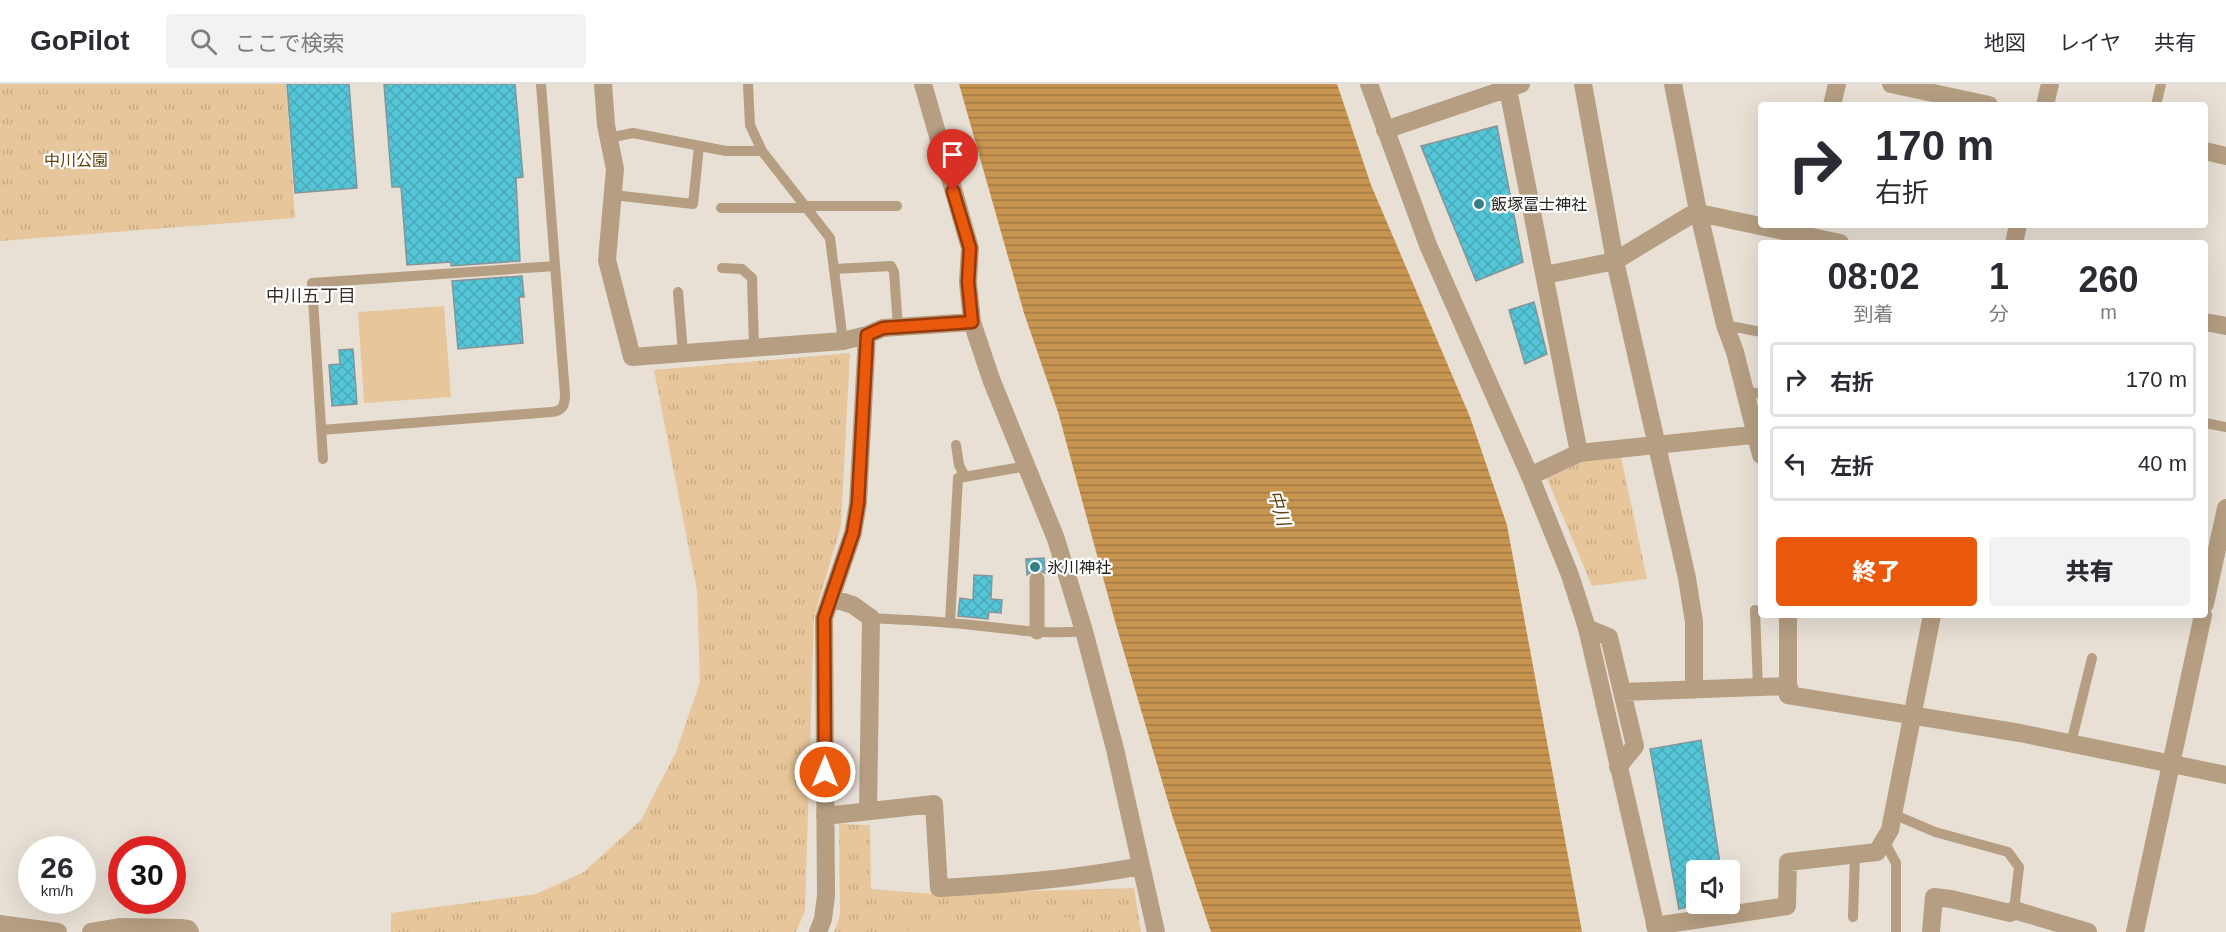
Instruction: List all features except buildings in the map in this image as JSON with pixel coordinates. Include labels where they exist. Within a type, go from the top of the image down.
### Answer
[{"type":"street","points":[[603,84],[615,169],[607,260],[632,357],[843,341],[883,328],[972,322]]},
{"type":"street","points":[[923,84],[970,248],[968,282],[972,322],[991,379],[1056,539],[1084,631],[1115,749],[1156,932]]},
{"type":"street","points":[[1369,84],[1428,245],[1530,476],[1570,575],[1587,628],[1656,929],[1787,906],[1788,862],[1877,852],[1890,830],[1931,618]]},
{"type":"street","points":[[1583,84],[1615,261],[1687,578],[1694,622],[1694,690]]},
{"type":"street","points":[[1673,84],[1725,325],[1734,352],[1753,392],[1758,427]]},
{"type":"street","points":[[1833,102],[1837,84]]},
{"type":"street","points":[[1891,84],[1975,102]]},
{"type":"street","points":[[2046,102],[2050,84]]},
{"type":"street","points":[[1385,130],[1512,86],[1579,453]]},
{"type":"street","points":[[2208,152],[2226,156]]},
{"type":"street","points":[[1545,275],[1615,261],[1699,212],[1758,222]]},
{"type":"street","points":[[1806,230],[1832,240]]},
{"type":"street","points":[[2208,323],[2226,326]]},
{"type":"street","points":[[818,932],[823,919],[826,896],[824,618],[853,533],[858,503],[867,335]]},
{"type":"street","points":[[1530,476],[1579,453],[1758,434]]},
{"type":"street","points":[[2208,576],[2213,529],[2226,508]]},
{"type":"street","points":[[1037,579],[1037,632]]},
{"type":"street","points":[[831,598],[854,605],[871,618],[868,812]]},
{"type":"street","points":[[1788,618],[1788,691]]},
{"type":"street","points":[[2135,932],[2202,618]]},
{"type":"street","points":[[1587,628],[1609,637],[1623,692],[1635,746],[1618,767]]},
{"type":"street","points":[[1623,692],[1758,688],[1788,691],[2071,743],[2226,776]]},
{"type":"street","points":[[825,816],[934,804],[939,888],[1016,883],[1108,873],[1142,866]]},
{"type":"street","points":[[1931,932],[1934,897],[2010,913],[2014,910],[2088,932]]},
{"type":"street","points":[[0,924],[58,932]]},
{"type":"street","points":[[91,932],[121,927],[181,928],[188,929],[190,932]]},
{"type":"lane","points":[[321,430],[559,411],[563,408],[565,394],[541,84]]},
{"type":"lane","points":[[748,84],[750,125],[762,151],[830,238],[843,341]]},
{"type":"lane","points":[[2157,102],[2161,84]]},
{"type":"lane","points":[[609,138],[633,133],[726,151],[762,151]]},
{"type":"lane","points":[[613,195],[693,204],[699,146]]},
{"type":"lane","points":[[722,208],[897,206]]},
{"type":"lane","points":[[323,459],[312,284],[555,266]]},
{"type":"lane","points":[[834,269],[891,266],[894,272],[898,327]]},
{"type":"lane","points":[[722,268],[742,269],[752,278],[754,348]]},
{"type":"lane","points":[[678,292],[683,353]]},
{"type":"lane","points":[[1725,325],[1758,331]]},
{"type":"lane","points":[[2208,424],[2226,427]]},
{"type":"lane","points":[[956,445],[959,465],[965,477]]},
{"type":"lane","points":[[950,623],[958,478],[1027,466]]},
{"type":"lane","points":[[1755,610],[1758,688]]},
{"type":"lane","points":[[871,618],[1037,632],[1084,631]]},
{"type":"lane","points":[[2071,743],[2092,658]]},
{"type":"lane","points":[[1893,814],[1935,832],[2007,852],[2019,867],[2014,910]]},
{"type":"lane","points":[[1884,841],[1896,863],[1896,932]]},
{"type":"lane","points":[[1853,917],[1855,855]]},
{"type":"green space","name":"中川公園","points":[[0,84],[286,84],[295,218],[0,241]]},
{"type":"green space","points":[[444,306],[451,397],[364,403],[358,312]]},
{"type":"green space","points":[[850,353],[841,526],[814,617],[805,911],[796,932],[391,932],[391,913],[536,894],[584,872],[641,820],[676,752],[700,682],[697,590],[654,370]]},
{"type":"green space","points":[[1620,452],[1647,579],[1592,586],[1545,474],[1579,457]]},
{"type":"green space","points":[[839,824],[870,825],[871,889],[935,894],[1134,888],[1141,932],[834,932],[840,915]]},
{"type":"green space","points":[[1070,917],[1071,932],[875,932]]},
{"type":"water","name":"中川","points":[[959,84],[1337,84],[1371,185],[1470,417],[1507,525],[1582,932],[1211,932],[1172,815],[1116,625],[1058,412],[1024,313]]},
{"type":"place","name":"飯塚冨士神社","points":[[1479,204]]},
{"type":"place","name":"氷川神社","points":[[1035,567]]},
{"type":"district","name":"中川五丁目","points":[[311,296]]},
{"type":"route","points":[[825,772],[824,618],[853,533],[858,503],[867,335],[883,328],[972,322],[968,282],[970,248],[953,191]]}]
